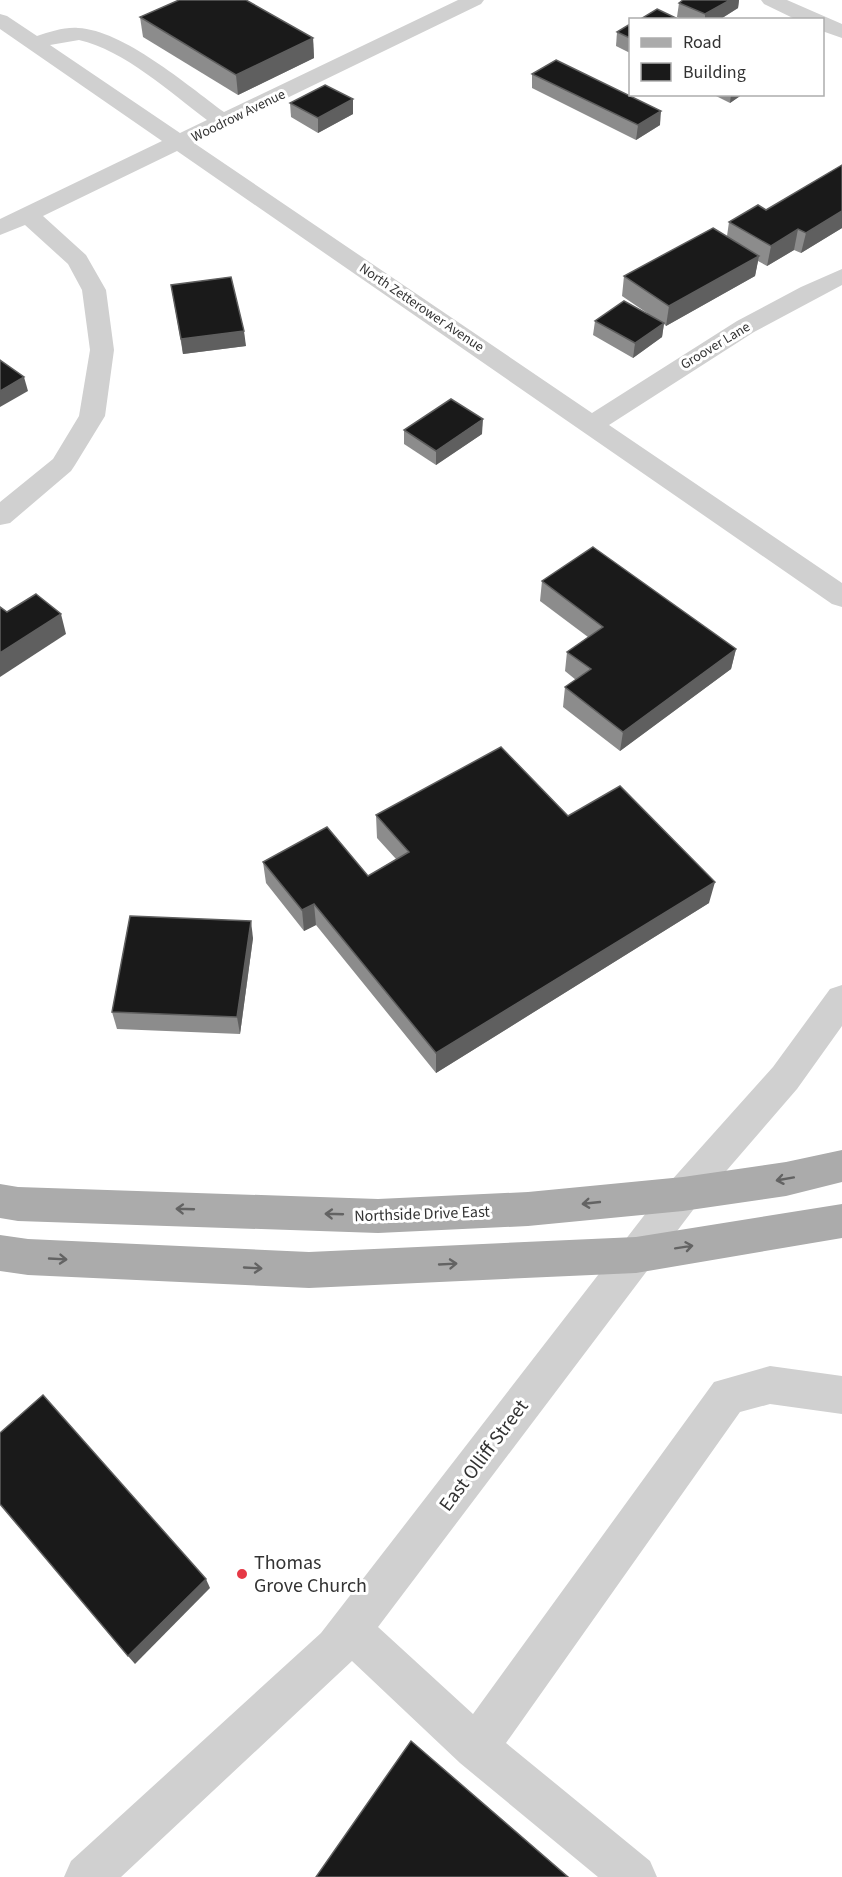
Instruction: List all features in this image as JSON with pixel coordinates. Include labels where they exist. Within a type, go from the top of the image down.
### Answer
[{"type":"main road","name":"Northside Drive East","points":[[0,1201],[18,1204],[378,1216],[528,1209],[684,1194],[786,1179],[842,1166]]},
{"type":"main road","points":[[0,1254],[309,1270],[636,1255],[842,1221]]},
{"type":"street","name":"Woodrow Avenue","points":[[0,228],[474,0]]},
{"type":"street","points":[[771,0],[810,18]]},
{"type":"street","points":[[779,18],[795,11]]},
{"type":"street","name":"North Zetterower Avenue","points":[[0,20],[593,424],[842,597]]},
{"type":"street","points":[[824,25],[842,32]]},
{"type":"street","points":[[34,43],[56,36],[81,34],[113,44],[224,122]]},
{"type":"street","points":[[0,516],[62,465],[92,416],[102,350],[94,290],[78,260],[28,215]]},
{"type":"street","name":"Groover Lane","points":[[593,424],[687,362],[786,302],[842,276]]},
{"type":"street","name":"East Olliff Street","points":[[87,1877],[336,1648],[636,1255],[684,1194],[785,1078],[842,999]]},
{"type":"street","points":[[476,1747],[728,1395],[770,1385],[842,1395]]},
{"type":"street","points":[[350,1630],[476,1747],[634,1877]]},
{"type":"building","points":[[179,0],[246,0],[313,38],[236,75],[140,17]]},
{"type":"building","points":[[683,0],[730,0],[705,14],[679,3]]},
{"type":"building","points":[[657,9],[676,18],[642,18]]},
{"type":"building","points":[[629,25],[629,38],[617,32]]},
{"type":"building","points":[[556,60],[661,111],[638,125],[532,74]]},
{"type":"building","points":[[325,85],[353,99],[318,118],[290,103]]},
{"type":"building","points":[[842,165],[842,211],[806,233],[798,229],[771,246],[729,222],[758,205],[766,210]]},
{"type":"building","points":[[713,228],[759,256],[669,306],[624,276]]},
{"type":"building","points":[[231,277],[244,331],[181,339],[171,285]]},
{"type":"building","points":[[624,301],[664,323],[635,343],[595,321]]},
{"type":"building","points":[[0,360],[24,377],[0,391]]},
{"type":"building","points":[[451,399],[483,419],[436,451],[404,430]]},
{"type":"building","points":[[593,547],[736,649],[623,732],[565,687],[591,669],[567,652],[603,627],[542,581]]},
{"type":"building","points":[[36,594],[61,614],[0,653],[0,607],[7,612]]},
{"type":"building","points":[[501,747],[568,816],[620,786],[715,882],[436,1053],[314,904],[302,910],[263,862],[327,827],[368,876],[409,852],[376,815]]},
{"type":"building","points":[[130,916],[251,921],[237,1017],[112,1012]]},
{"type":"building","points":[[43,1395],[206,1579],[128,1656],[0,1504],[0,1433]]},
{"type":"building","points":[[411,1741],[568,1877],[316,1877]]},
{"type":"place","name":"Thomas Grove Church","points":[[242,1574]]}]
